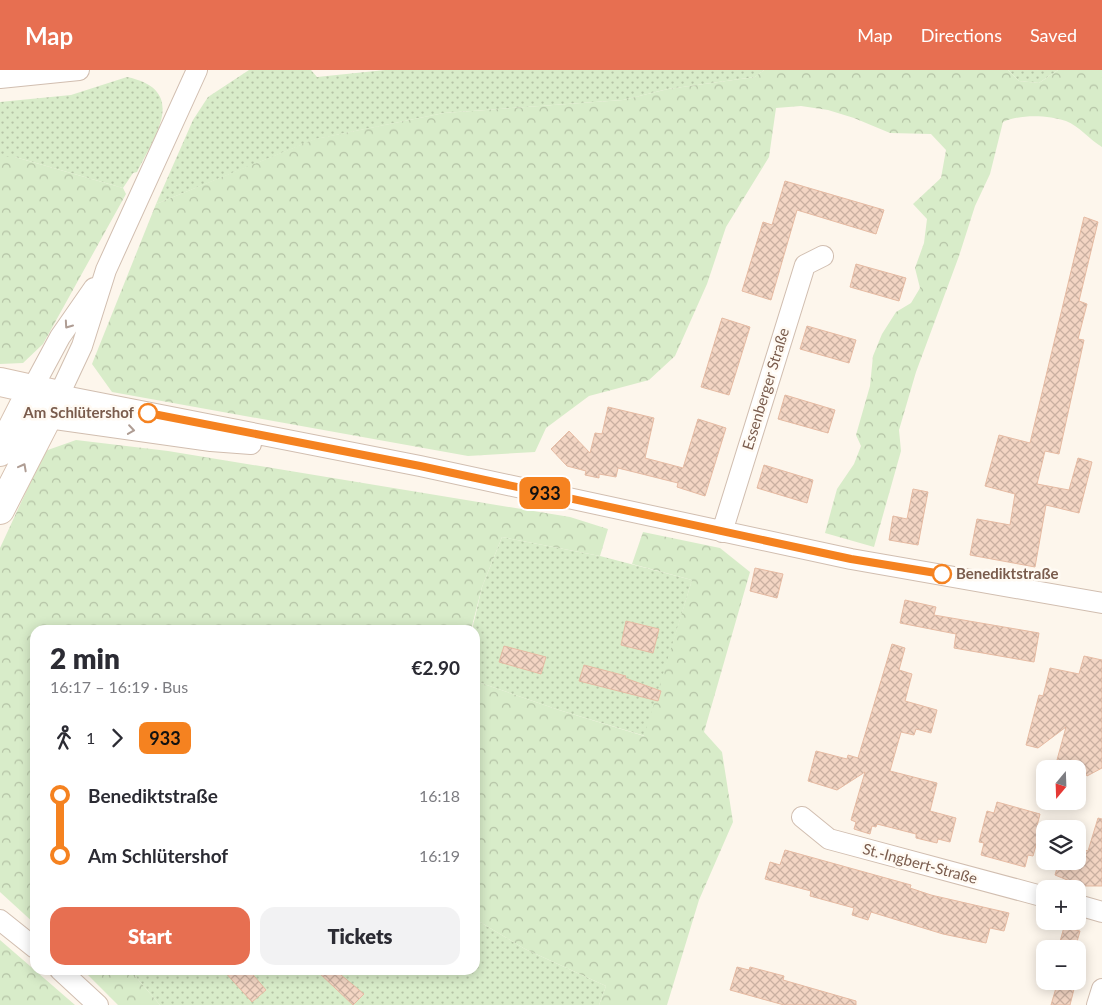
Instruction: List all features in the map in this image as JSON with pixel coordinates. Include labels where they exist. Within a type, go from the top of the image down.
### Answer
[{"type":"street","points":[[0,78],[79,70]]},
{"type":"street","points":[[0,510],[54,407],[82,346],[106,270],[197,70]]},
{"type":"street","name":"Essenberger Straße","points":[[722,532],[805,265],[823,256]]},
{"type":"street","points":[[0,452],[17,402],[106,270]]},
{"type":"street","points":[[0,382],[17,402],[330,449],[420,466],[851,559],[1102,603]]},
{"type":"street","name":"St.-Ingbert-Straße","points":[[802,818],[829,839],[1036,895]]},
{"type":"street","points":[[1086,907],[1102,912]]},
{"type":"street","points":[[0,920],[30,944]]},
{"type":"street","points":[[65,975],[98,1005]]},
{"type":"street","points":[[1097,1005],[1102,989]]},
{"type":"green space","points":[[249,70],[311,70],[317,77],[385,70],[764,70],[755,77],[668,89],[623,100],[444,113],[316,139],[156,204],[193,120],[208,97]]},
{"type":"green space","points":[[764,70],[1008,70],[1019,81],[1039,83],[1058,70],[1102,70],[1102,147],[1075,126],[1059,119],[1026,117],[1003,122],[990,174],[975,206],[959,256],[916,372],[899,430],[901,451],[874,547],[825,533],[837,489],[854,464],[861,446],[856,435],[870,386],[873,356],[882,334],[896,312],[911,303],[920,288],[915,268],[924,243],[927,219],[913,204],[941,178],[946,150],[931,134],[890,133],[854,118],[828,110],[801,106],[776,108],[769,157],[726,227],[707,284],[675,356],[649,380],[589,396],[546,428],[535,452],[468,456],[112,392],[92,364],[156,204],[315,139],[444,113],[623,100],[668,89],[755,77]]},
{"type":"green space","points":[[1008,70],[1058,70],[1039,83],[1019,81]]},
{"type":"green space","points":[[127,77],[146,83],[157,92],[162,103],[162,116],[152,144],[137,172],[133,173],[123,188],[15,157],[0,157],[0,102],[71,95]]},
{"type":"green space","points":[[0,157],[15,157],[123,188],[126,194],[43,344],[23,363],[0,364]]},
{"type":"green space","points":[[76,440],[168,451],[570,517],[608,529],[600,556],[502,537],[482,587],[472,625],[30,625],[30,919],[0,892],[0,548],[45,451]]},
{"type":"green space","points":[[643,532],[720,548],[750,572],[704,732],[722,752],[733,822],[699,900],[667,1005],[599,1005],[606,986],[525,949],[480,922],[480,683],[559,710],[644,736],[692,580],[632,564]]},
{"type":"green space","points":[[502,537],[600,556],[692,580],[645,736],[559,710],[480,683],[480,625],[473,625],[482,587]]},
{"type":"green space","points":[[480,922],[525,949],[606,986],[599,1005],[160,1005],[135,976],[480,975]]},
{"type":"green space","points":[[0,940],[30,966],[30,975],[40,975],[75,1005],[0,1005]]},
{"type":"green space","points":[[88,975],[136,975],[135,976],[160,1005],[118,1005]]},
{"type":"building","points":[[785,181],[884,210],[876,234],[797,210],[771,300],[742,291],[763,222],[772,225]]},
{"type":"building","points":[[1084,217],[1098,222],[1079,301],[1087,304],[1078,339],[1084,340],[1059,454],[1045,451],[1037,484],[1069,490],[1078,458],[1092,462],[1079,513],[1046,505],[1035,567],[970,555],[977,519],[1010,525],[1015,494],[985,486],[999,435],[1030,443]]},
{"type":"building","points":[[856,264],[906,278],[899,301],[850,287]]},
{"type":"building","points":[[722,318],[750,327],[729,395],[701,387]]},
{"type":"building","points":[[807,326],[856,340],[849,363],[800,349]]},
{"type":"building","points":[[785,395],[835,410],[828,433],[778,419]]},
{"type":"building","points":[[608,407],[654,418],[645,458],[683,468],[698,419],[726,428],[705,496],[677,487],[678,483],[618,468],[616,477],[599,474],[599,478],[585,475],[586,471],[567,466],[551,449],[569,431],[590,453],[595,433],[602,434]]},
{"type":"building","points":[[764,465],[813,480],[807,503],[757,488]]},
{"type":"building","points":[[913,489],[928,492],[918,545],[889,540],[893,516],[907,519]]},
{"type":"building","points":[[755,568],[783,574],[777,598],[750,591]]},
{"type":"building","points":[[905,600],[936,607],[934,615],[1039,633],[1034,662],[954,648],[956,634],[900,623]]},
{"type":"building","points":[[626,621],[659,629],[653,653],[621,645]]},
{"type":"building","points":[[892,644],[905,648],[899,670],[912,674],[905,701],[937,710],[931,733],[916,729],[914,735],[901,732],[890,771],[937,783],[930,811],[956,818],[950,842],[938,839],[937,843],[916,838],[916,834],[877,824],[876,827],[872,826],[870,834],[854,829],[856,822],[851,820],[865,772],[837,790],[808,781],[816,751],[847,759],[848,755],[858,758]]},
{"type":"building","points":[[504,646],[546,657],[541,674],[499,662]]},
{"type":"building","points":[[1084,656],[1102,660],[1102,768],[1087,776],[1086,760],[1057,760],[1066,727],[1038,748],[1026,745],[1039,695],[1043,696],[1050,668],[1079,674]]},
{"type":"building","points":[[584,665],[626,676],[625,678],[661,691],[658,701],[579,681]]},
{"type":"building","points":[[997,802],[1040,814],[1038,820],[1036,820],[1036,845],[1033,856],[1028,855],[1025,867],[981,855],[984,843],[979,842],[987,811],[994,813]]},
{"type":"building","points":[[1098,818],[1102,819],[1102,886],[1086,886],[1086,880],[1067,880],[1055,875],[1056,870],[1086,870],[1086,850],[1088,851]]},
{"type":"building","points":[[785,850],[911,885],[910,888],[931,895],[1009,913],[1004,931],[990,928],[986,943],[943,934],[871,912],[868,920],[852,915],[854,908],[810,896],[811,891],[765,879],[770,862],[780,865]]},
{"type":"building","points":[[1063,930],[1080,931],[1078,940],[1060,940]]},
{"type":"building","points":[[737,967],[749,970],[750,967],[784,976],[783,980],[856,1001],[856,1005],[784,1005],[730,990]]},
{"type":"building","points":[[228,975],[253,975],[266,990],[252,1002]]},
{"type":"building","points":[[321,975],[341,975],[364,994],[353,1005]]},
{"type":"building","points":[[1055,990],[1074,990],[1070,1005],[1051,1005]]},
{"type":"bus line","name":"933","points":[[148,413],[420,466],[851,559],[942,574]]},
{"type":"place","name":"Am Schlütershof","points":[[148,413]]},
{"type":"place","name":"Benediktstraße","points":[[942,574]]}]
